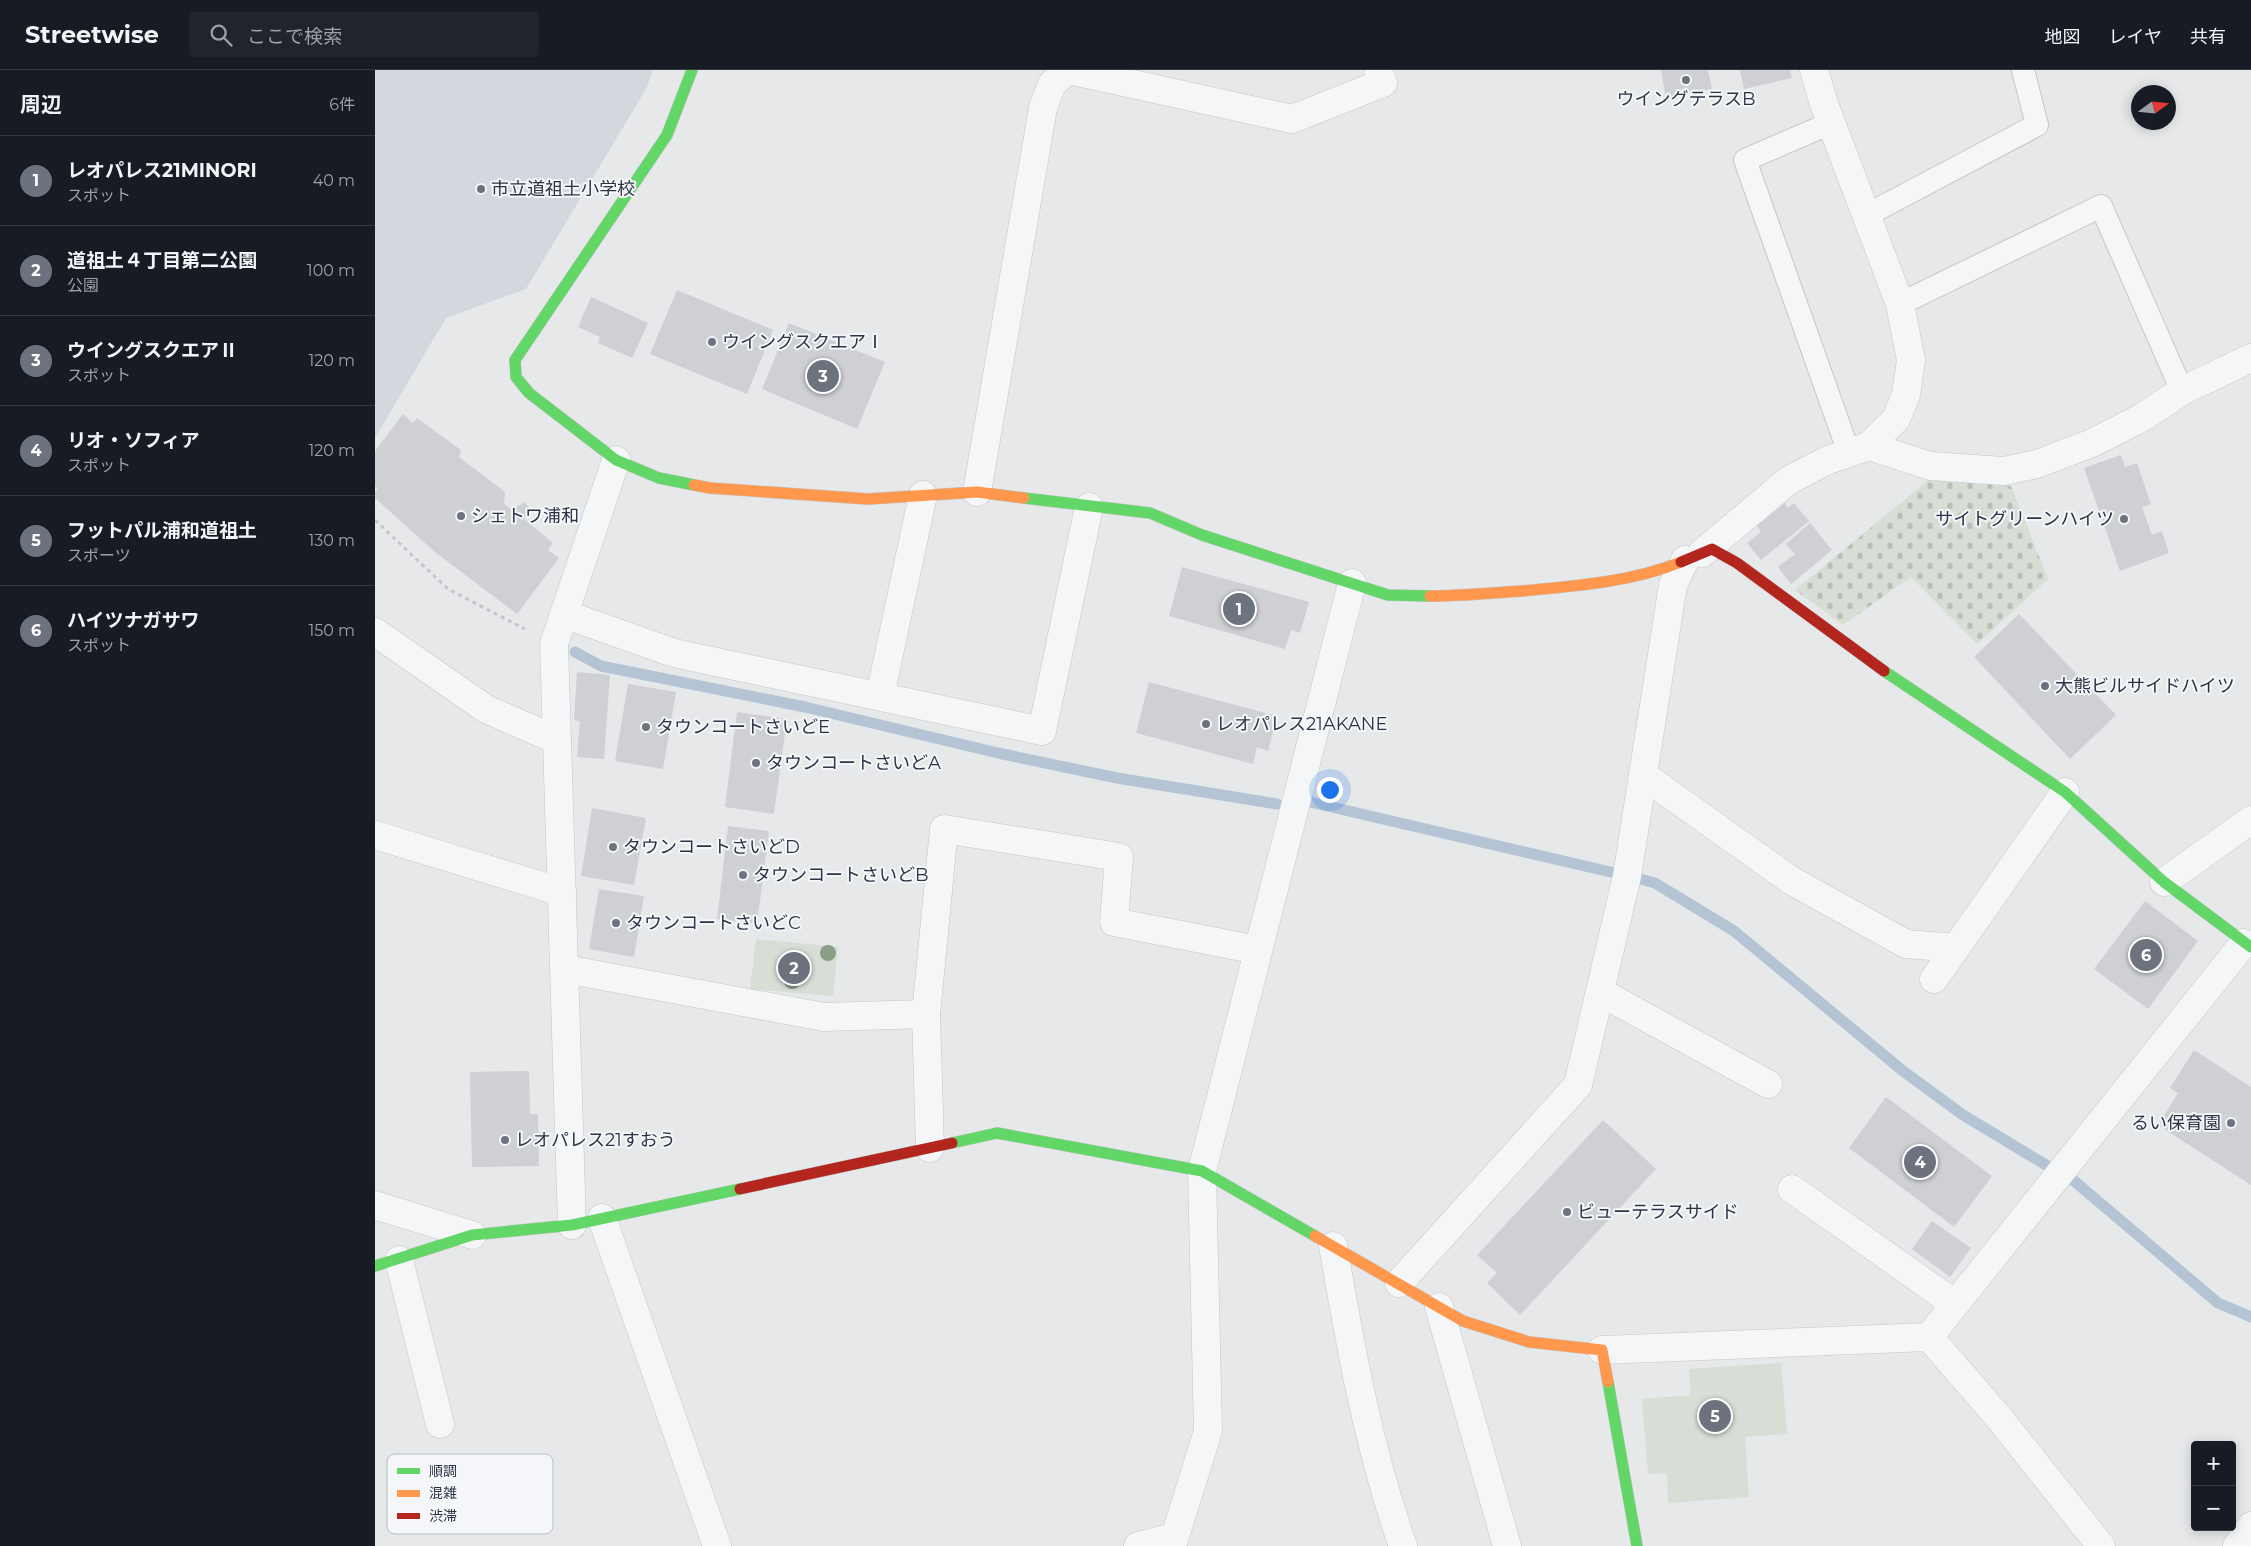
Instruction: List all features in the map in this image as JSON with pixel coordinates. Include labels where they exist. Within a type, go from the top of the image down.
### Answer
[{"type":"street","points":[[440,1424],[387,1263],[473,1236],[572,1225],[997,1133],[1202,1171],[1463,1321],[1529,1342],[1602,1350],[1929,1337],[2248,945],[2164,882],[2065,792],[1855,652],[1737,563],[1712,548],[1661,570],[1580,586],[1456,596],[1388,595],[1202,535],[1150,514],[977,492],[868,499],[710,488],[659,478],[616,460],[529,393],[516,377],[515,360],[667,135],[692,70]]},
{"type":"street","points":[[977,492],[1043,108],[1052,84],[1068,70],[1292,119],[1383,83],[1378,70]]},
{"type":"street","points":[[1399,1283],[1578,1085],[1627,876],[1673,585],[1693,556],[1789,480],[1828,460],[1859,450],[1896,419],[1906,395],[1911,360],[1899,304],[1831,123],[1814,70]]},
{"type":"street","points":[[1859,450],[1930,466],[2004,471],[2037,464],[2092,443],[2143,417],[2182,391],[2251,358]]},
{"type":"street","points":[[572,1225],[554,644],[616,460]]},
{"type":"street","points":[[880,696],[923,495]]},
{"type":"street","points":[[564,614],[674,653],[1042,731],[1089,507]]},
{"type":"street","points":[[1138,1546],[1173,1541],[1208,1431],[1202,1171],[1352,583]]},
{"type":"street","points":[[375,632],[486,709],[557,740]]},
{"type":"street","points":[[1643,775],[1792,881],[1857,917],[1907,944],[1956,948]]},
{"type":"street","points":[[1934,979],[2065,792]]},
{"type":"street","points":[[2164,882],[2251,820]]},
{"type":"street","points":[[931,1148],[925,1014],[944,829],[1119,857],[1114,922],[1258,950]]},
{"type":"street","points":[[375,835],[562,892]]},
{"type":"street","points":[[565,970],[823,1017],[925,1014]]},
{"type":"street","points":[[1600,992],[1768,1084]]},
{"type":"street","points":[[1792,1188],[1955,1304]]},
{"type":"street","points":[[375,1205],[473,1236]]},
{"type":"street","points":[[601,1218],[717,1546]]},
{"type":"street","points":[[1333,1246],[1360,1397],[1389,1504],[1403,1546]]},
{"type":"street","points":[[1439,1307],[1507,1546]]},
{"type":"street","points":[[1929,1337],[2000,1419],[2101,1546]]},
{"type":"street","points":[[1602,1350],[1637,1546]]},
{"type":"street","points":[[2237,1546],[2251,1526]]},
{"type":"lane","points":[[1865,216],[2037,124],[2023,70]]},
{"type":"lane","points":[[1831,123],[1745,160],[1859,450]]},
{"type":"lane","points":[[1899,304],[2101,206],[2182,391]]},
{"type":"path","points":[[375,520],[448,589],[554,644]]},
{"type":"shaded area","name":"市立道祖土小学校","points":[[375,70],[653,70],[646,89],[526,289],[446,318],[375,438]]},
{"type":"green space","points":[[1931,478],[2011,486],[2048,579],[1977,644],[1911,577],[1843,625],[1795,590]]},
{"type":"green space","points":[[756,939],[838,947],[833,996],[750,989]]},
{"type":"green space","points":[[1781,1363],[1787,1434],[1745,1437],[1749,1497],[1668,1503],[1667,1473],[1648,1474],[1642,1399],[1691,1395],[1689,1369]]},
{"type":"building","name":"ウイングテラスB","points":[[1661,70],[1708,70],[1712,89],[1666,98]]},
{"type":"building","points":[[1740,70],[1790,70],[1792,78],[1744,89]]},
{"type":"building","name":"ウイングスクエアⅠ","points":[[677,290],[773,330],[747,394],[650,354]]},
{"type":"building","points":[[591,297],[648,323],[632,358],[598,343],[600,337],[578,327]]},
{"type":"building","points":[[789,323],[885,362],[857,429],[762,389]]},
{"type":"building","name":"シェトワ浦和","points":[[403,414],[413,423],[417,418],[461,450],[459,457],[505,492],[504,504],[512,510],[524,502],[528,506],[528,513],[524,519],[553,543],[548,550],[559,558],[517,614],[435,552],[375,498],[375,492],[378,489],[375,486],[375,451]]},
{"type":"building","name":"サイトグリーンハイツ","points":[[2121,455],[2125,467],[2137,463],[2151,504],[2142,507],[2152,535],[2162,531],[2169,553],[2120,571],[2084,468]]},
{"type":"building","points":[[1785,503],[1788,508],[1794,503],[1809,521],[1761,560],[1747,543],[1761,532],[1757,526]]},
{"type":"building","points":[[1810,523],[1832,550],[1791,584],[1778,567],[1795,554],[1786,544]]},
{"type":"building","points":[[1182,567],[1309,602],[1300,633],[1291,630],[1285,649],[1169,616]]},
{"type":"building","name":"大熊ビルサイドハイツ","points":[[2019,614],[2116,715],[2070,759],[1974,657]]},
{"type":"building","points":[[577,672],[610,675],[604,759],[577,757],[580,721],[574,720]]},
{"type":"building","name":"レオパレス21AKANE","points":[[1149,682],[1277,716],[1268,751],[1257,747],[1253,764],[1136,733]]},
{"type":"building","name":"タウンコートさいどE","points":[[628,684],[676,692],[663,769],[615,761]]},
{"type":"building","name":"タウンコートさいどA","points":[[737,712],[787,719],[774,814],[725,807]]},
{"type":"building","name":"タウンコートさいどD","points":[[592,808],[646,818],[634,885],[581,876]]},
{"type":"building","name":"タウンコートさいどB","points":[[728,826],[769,831],[757,924],[717,919]]},
{"type":"building","name":"タウンコートさいどC","points":[[599,889],[644,896],[634,957],[589,949]]},
{"type":"building","points":[[2145,901],[2198,941],[2148,1009],[2094,969]]},
{"type":"building","points":[[2194,1050],[2251,1087],[2251,1185],[2158,1125],[2178,1093],[2170,1088]]},
{"type":"building","name":"レオパレス21すおう","points":[[529,1071],[530,1114],[538,1114],[539,1166],[472,1167],[470,1072]]},
{"type":"building","points":[[1886,1097],[1992,1176],[1954,1227],[1849,1148]]},
{"type":"building","name":"ビューテラスサイド","points":[[1603,1120],[1656,1169],[1520,1315],[1487,1283],[1497,1273],[1477,1255]]},
{"type":"building","points":[[1932,1221],[1971,1248],[1950,1277],[1912,1249]]},
{"type":"waterway","points":[[575,652],[601,666],[805,707],[998,753],[1117,778],[1277,804]]},
{"type":"waterway","points":[[1310,802],[1615,873]]},
{"type":"waterway","points":[[1640,879],[1655,883],[1734,931],[1903,1071],[1963,1115],[2051,1168]]},
{"type":"waterway","points":[[2073,1180],[2218,1303],[2251,1317]]},
{"type":"traffic: fast","points":[[692,70],[667,135],[515,360],[516,377],[529,393],[616,460],[659,478],[694,485]]},
{"type":"traffic: fast","points":[[1024,498],[1150,513],[1202,535],[1388,595],[1430,596]]},
{"type":"traffic: fast","points":[[1884,671],[2065,792],[2164,882],[2251,947]]},
{"type":"traffic: fast","points":[[952,1143],[997,1133],[1202,1171],[1315,1236]]},
{"type":"traffic: fast","points":[[375,1266],[472,1235],[572,1225],[740,1189]]},
{"type":"traffic: fast","points":[[1608,1382],[1637,1546]]},
{"type":"traffic: slow","points":[[694,485],[710,488],[868,499],[977,492],[1024,498]]},
{"type":"traffic: slow","points":[[1430,596],[1522,591],[1583,585],[1623,579],[1681,562]]},
{"type":"traffic: slow","points":[[1315,1236],[1463,1321],[1529,1342],[1602,1350],[1608,1382]]},
{"type":"traffic: jam","points":[[1681,562],[1712,549],[1737,563],[1884,671]]},
{"type":"traffic: jam","points":[[740,1189],[952,1143]]},
{"type":"place","name":"ウイングテラスB","points":[[1686,80]]},
{"type":"place","name":"市立道祖土小学校","points":[[481,189]]},
{"type":"place","name":"ウイングスクエアⅠ","points":[[712,342]]},
{"type":"place","name":"ウイングスクエアⅡ","points":[[823,376]]},
{"type":"place","name":"シェトワ浦和","points":[[461,516]]},
{"type":"place","name":"サイトグリーンハイツ","points":[[2124,519]]},
{"type":"place","name":"レオパレス21MINORI","points":[[1239,609]]},
{"type":"place","name":"大熊ビルサイドハイツ","points":[[2045,686]]},
{"type":"place","name":"レオパレス21AKANE","points":[[1206,724]]},
{"type":"place","name":"タウンコートさいどE","points":[[646,727]]},
{"type":"place","name":"タウンコートさいどA","points":[[756,763]]},
{"type":"place","name":"タウンコートさいどD","points":[[613,847]]},
{"type":"place","name":"タウンコートさいどB","points":[[743,875]]},
{"type":"place","name":"タウンコートさいどC","points":[[616,923]]},
{"type":"place","name":"ハイツナガサワ","points":[[2146,955]]},
{"type":"place","name":"道祖土４丁目第二公園","points":[[794,968]]},
{"type":"place","name":"るい保育園","points":[[2231,1123]]},
{"type":"place","name":"レオパレス21すおう","points":[[505,1140]]},
{"type":"place","name":"リオ・ソフィア","points":[[1920,1162]]},
{"type":"place","name":"ビューテラスサイド","points":[[1567,1212]]},
{"type":"place","name":"フットパル浦和道祖土","points":[[1715,1416]]}]
